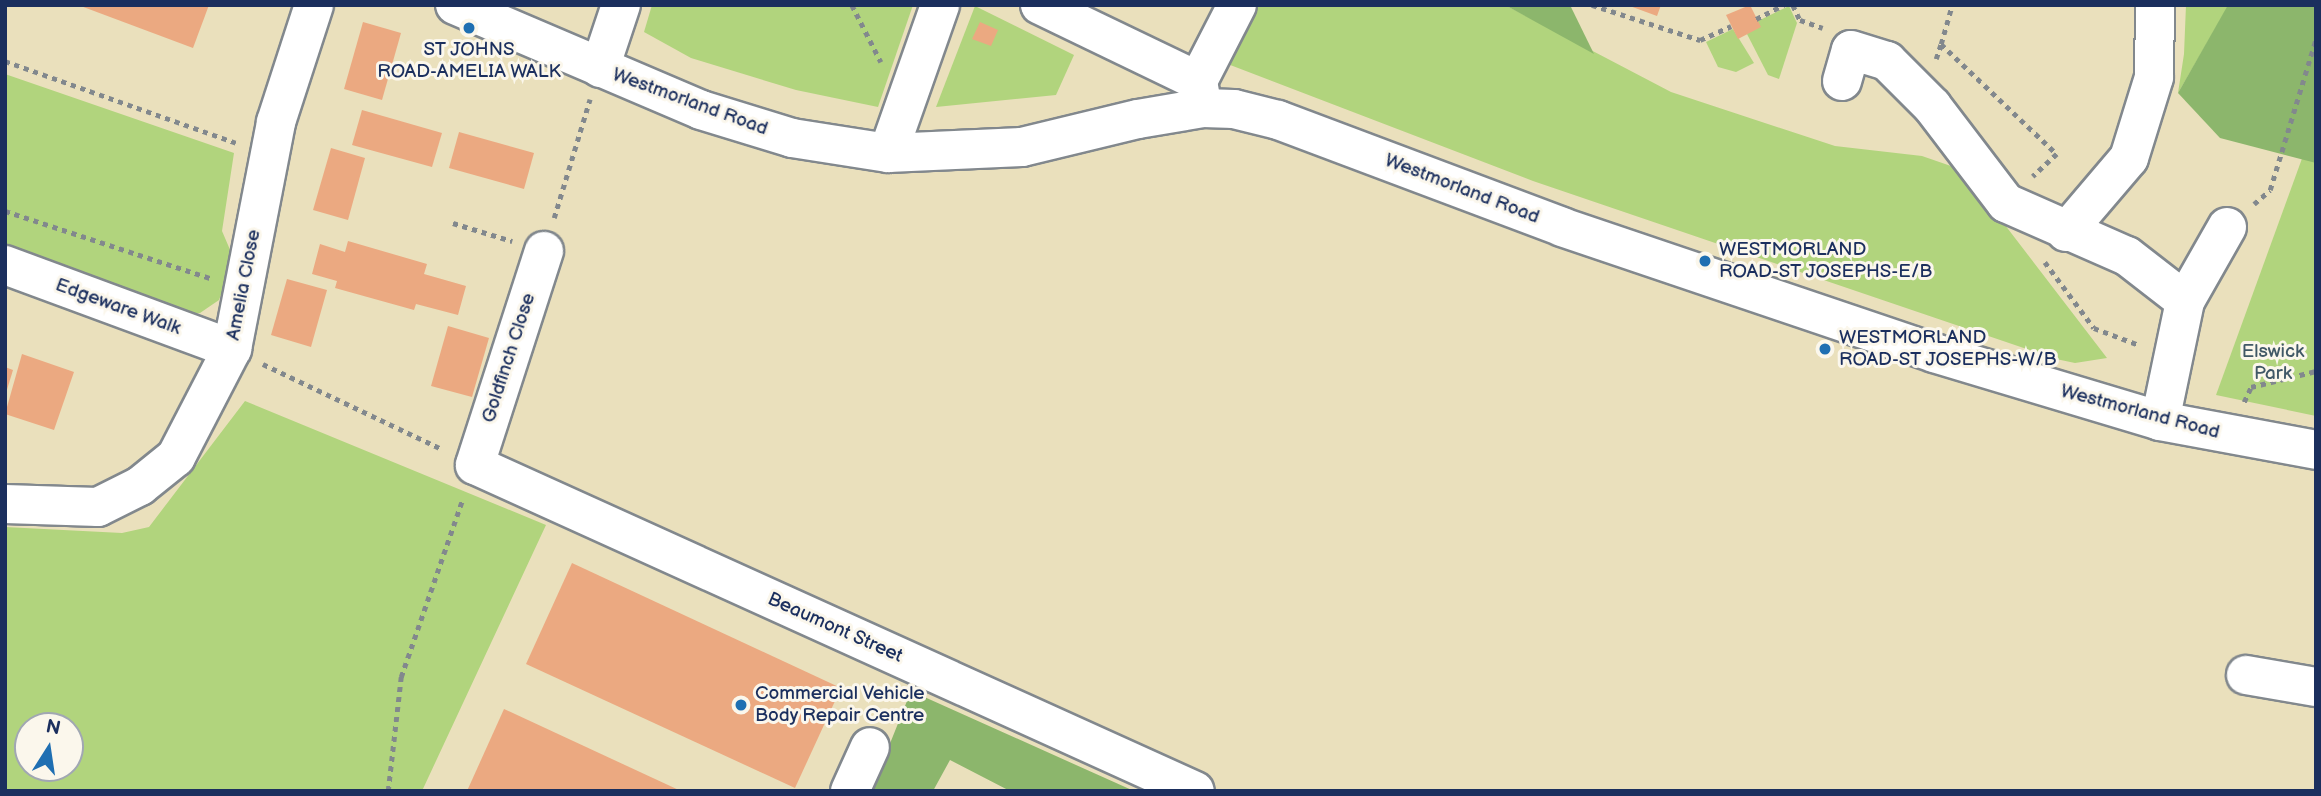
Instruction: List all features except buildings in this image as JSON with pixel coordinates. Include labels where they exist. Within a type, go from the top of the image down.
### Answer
[{"type":"street","name":"Amelia Close","points":[[5,504],[98,507],[140,486],[176,457],[232,349],[270,155],[314,5]]},
{"type":"street","name":"Westmorland Road","points":[[455,5],[701,110],[792,138],[888,153],[1022,147],[1201,94],[1234,109],[1278,120],[1562,227],[1921,349],[2160,421],[2230,437],[2316,450]]},
{"type":"street","points":[[600,68],[621,5]]},
{"type":"street","points":[[888,153],[940,5]]},
{"type":"street","points":[[1041,5],[1096,17],[1201,94],[1237,5]]},
{"type":"street","points":[[2066,232],[2129,158],[2154,77],[2155,5]]},
{"type":"street","points":[[1842,81],[1851,50],[1887,61],[1932,106],[2006,203],[2066,232],[2127,256],[2185,301]]},
{"type":"street","points":[[2160,421],[2185,301],[2227,227]]},
{"type":"street","name":"Goldfinch Close","points":[[475,465],[544,251]]},
{"type":"street","name":"Edgeware Walk","points":[[5,265],[232,349]]},
{"type":"street","name":"Beaumont Street","points":[[475,465],[1195,791]]},
{"type":"street","points":[[2246,675],[2316,687]]},
{"type":"street","points":[[850,791],[870,747]]},
{"type":"path","points":[[852,5],[887,78],[905,105]]},
{"type":"path","points":[[1592,5],[1700,40],[1731,26]]},
{"type":"path","points":[[1756,19],[1784,5]]},
{"type":"path","points":[[1935,64],[1952,5]]},
{"type":"path","points":[[2227,227],[2270,190],[2316,40]]},
{"type":"path","points":[[1941,44],[2057,154],[2031,178]]},
{"type":"path","points":[[5,61],[270,155]]},
{"type":"path","points":[[453,223],[544,251],[600,68]]},
{"type":"path","points":[[5,211],[205,280],[248,265]]},
{"type":"path","points":[[232,349],[475,465],[401,677],[388,791]]},
{"type":"path","points":[[2230,437],[2251,387],[2316,371]]},
{"type":"green space","points":[[652,5],[913,5],[878,107],[796,90],[691,58],[644,32]]},
{"type":"green space","points":[[1254,5],[1505,5],[1671,92],[1835,146],[1922,156],[1974,174],[2005,225],[2107,358],[2075,363],[2056,359],[1533,181],[1225,63]]},
{"type":"green space","points":[[1505,5],[1570,5],[1594,54]]},
{"type":"green space","points":[[2186,5],[2229,5],[2178,93],[2184,54]]},
{"type":"green space","points":[[2228,5],[2316,5],[2316,163],[2220,138],[2178,93]]},
{"type":"green space","points":[[975,6],[1074,55],[1056,95],[936,107]]},
{"type":"green space","points":[[1789,6],[1797,23],[1779,79],[1768,75],[1747,34],[1758,21]]},
{"type":"green space","points":[[1733,29],[1754,63],[1736,72],[1718,67],[1706,42]]},
{"type":"green space","points":[[5,74],[234,153],[222,231],[234,259],[219,300],[200,313],[182,316],[5,249]]},
{"type":"green space","name":"Elswick Park","points":[[2316,120],[2316,416],[2216,395]]},
{"type":"green space","points":[[245,401],[546,525],[422,791],[5,791],[5,527],[122,533],[149,527]]},
{"type":"green space","points":[[911,691],[1134,791],[1010,791],[950,760],[933,791],[871,791]]},
{"type":"place","name":"ST JOHNS ROAD-AMELIA WALK","points":[[469,28]]},
{"type":"place","name":"WESTMORLAND ROAD-ST JOSEPHS-E/B","points":[[1705,261]]},
{"type":"place","name":"WESTMORLAND ROAD-ST JOSEPHS-W/B","points":[[1825,349]]},
{"type":"place","name":"Commercial Vehicle Body Repair Centre","points":[[741,705]]}]
